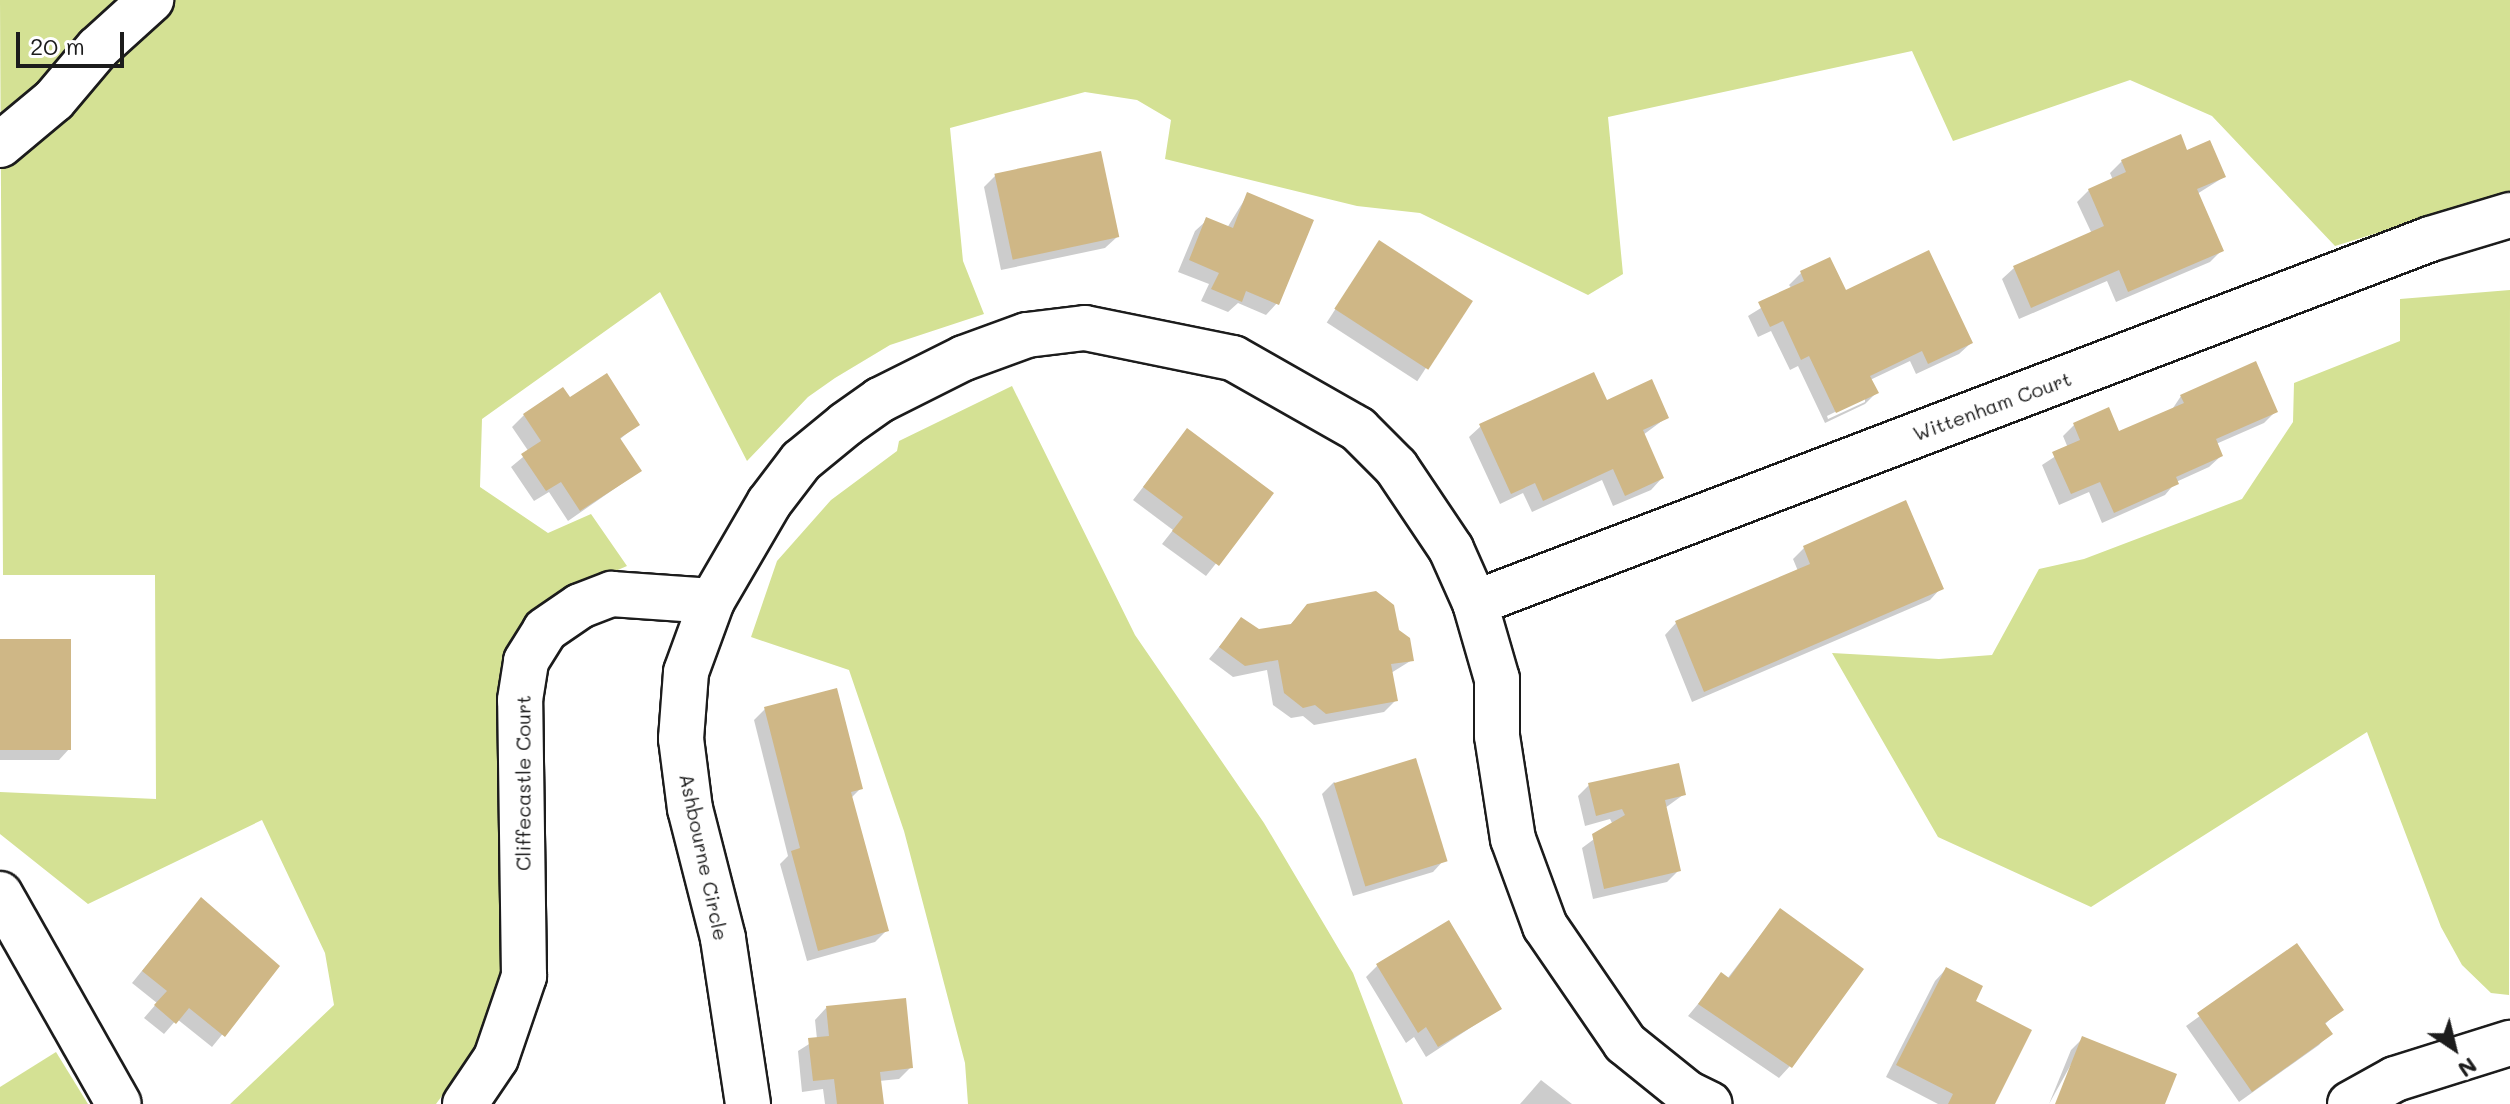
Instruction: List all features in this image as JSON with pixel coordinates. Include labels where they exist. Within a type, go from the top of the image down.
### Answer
[{"type":"street","points":[[0,145],[54,100],[98,48],[151,0]]},
{"type":"street","name":"Wittenham Court","points":[[1475,603],[2430,239],[2510,215]]},
{"type":"street","name":"Ashbourne Circle","points":[[748,1104],[723,938],[690,809],[681,739],[686,672],[712,601],[777,493],[801,461],[846,424],[880,400],[964,358],[1027,335],[1085,328],[1233,358],[1358,429],[1396,467],[1451,549],[1475,603],[1497,679],[1497,736],[1513,839],[1545,926],[1625,1043],[1687,1093],[1710,1104]]},
{"type":"street","name":"Cliffecastle Court","points":[[465,1104],[496,1058],[524,976],[520,700],[526,661],[545,630],[580,606],[612,594],[712,601]]},
{"type":"street","points":[[0,894],[119,1104]]},
{"type":"street","points":[[2350,1104],[2395,1079],[2510,1043]]},
{"type":"green space","points":[[0,0],[2510,0],[2510,192],[2335,246],[2212,116],[2130,80],[1953,141],[1912,51],[1608,117],[1623,274],[1588,295],[1420,213],[1357,206],[1165,159],[1171,120],[1137,100],[1085,92],[950,128],[963,261],[984,314],[890,345],[835,378],[808,397],[747,461],[660,292],[482,419],[480,487],[548,533],[591,514],[627,566],[571,590],[545,609],[504,903],[500,986],[485,1037],[436,1104],[230,1104],[334,1005],[325,953],[262,820],[88,904],[0,834],[0,792],[156,799],[155,575],[3,575]]},
{"type":"green space","points":[[2510,290],[2509,995],[2491,993],[2462,965],[2441,927],[2367,732],[2091,907],[1938,837],[1832,653],[1939,659],[1992,655],[2039,569],[2084,559],[2242,499],[2293,422],[2294,383],[2400,341],[2400,299]]},
{"type":"green space","points":[[1012,386],[1135,635],[1264,823],[1353,973],[1403,1104],[968,1104],[965,1063],[904,831],[849,670],[751,637],[777,561],[831,500],[897,451],[899,441]]},
{"type":"green space","points":[[56,1052],[88,1104],[0,1104],[0,1087]]},
{"type":"building","points":[[2181,134],[2187,150],[2210,140],[2226,177],[2197,189],[2224,251],[2128,292],[2119,270],[2031,308],[2013,266],[2104,226],[2088,189],[2126,172],[2121,160]]},
{"type":"building","points":[[1101,151],[1119,237],[1013,260],[994,174]]},
{"type":"building","points":[[1247,192],[1314,220],[1279,305],[1246,291],[1242,302],[1211,289],[1219,273],[1189,260],[1206,217],[1233,228]]},
{"type":"building","points":[[1379,240],[1473,301],[1428,370],[1334,309]]},
{"type":"building","points":[[1929,250],[1973,343],[1928,364],[1922,351],[1870,376],[1879,393],[1836,413],[1809,356],[1801,360],[1783,321],[1770,327],[1758,302],[1804,281],[1800,271],[1830,257],[1846,290]]},
{"type":"building","points":[[2256,361],[2278,412],[2216,439],[2223,456],[2176,477],[2179,484],[2114,513],[2100,482],[2071,494],[2052,452],[2080,440],[2073,423],[2109,407],[2119,431],[2184,403],[2180,395]]},
{"type":"building","points":[[1594,372],[1607,400],[1652,379],[1669,418],[1643,430],[1664,478],[1625,496],[1613,469],[1543,501],[1535,483],[1511,494],[1479,424]]},
{"type":"building","points":[[607,373],[640,425],[620,438],[642,471],[580,511],[561,482],[546,491],[521,454],[541,441],[523,414],[563,387],[570,397]]},
{"type":"building","points":[[1187,428],[1274,493],[1219,566],[1172,531],[1183,517],[1143,487]]},
{"type":"building","points":[[1906,500],[1944,589],[1704,692],[1675,621],[1810,564],[1803,546]]},
{"type":"building","points":[[1376,591],[1394,605],[1399,630],[1410,638],[1414,661],[1391,664],[1398,701],[1326,714],[1315,705],[1303,708],[1284,693],[1278,660],[1245,666],[1219,647],[1241,617],[1259,629],[1291,624],[1307,604]]},
{"type":"building","points":[[0,639],[71,639],[71,750],[0,750]]},
{"type":"building","points":[[837,688],[863,789],[851,792],[889,931],[818,951],[791,851],[800,848],[764,707]]},
{"type":"building","points":[[1416,758],[1448,861],[1365,886],[1334,783]]},
{"type":"building","points":[[1679,763],[1686,795],[1665,800],[1681,871],[1604,889],[1592,834],[1625,815],[1622,809],[1596,816],[1588,783]]},
{"type":"building","points":[[201,897],[280,966],[225,1037],[189,1008],[176,1024],[154,1005],[167,991],[142,971]]},
{"type":"building","points":[[1780,908],[1864,969],[1792,1068],[1698,1004],[1721,972],[1729,978]]},
{"type":"building","points":[[1449,920],[1502,1009],[1438,1047],[1426,1027],[1418,1033],[1376,964]]},
{"type":"building","points":[[2297,943],[2344,1010],[2325,1023],[2333,1034],[2252,1092],[2197,1013]]},
{"type":"building","points":[[1946,967],[1983,986],[1976,1001],[2032,1030],[1995,1104],[1948,1104],[1953,1094],[1896,1065]]},
{"type":"building","points":[[906,998],[913,1068],[880,1072],[884,1104],[837,1104],[834,1079],[813,1081],[808,1038],[829,1036],[826,1006]]},
{"type":"building","points":[[2082,1036],[2177,1074],[2165,1104],[2055,1104]]}]
